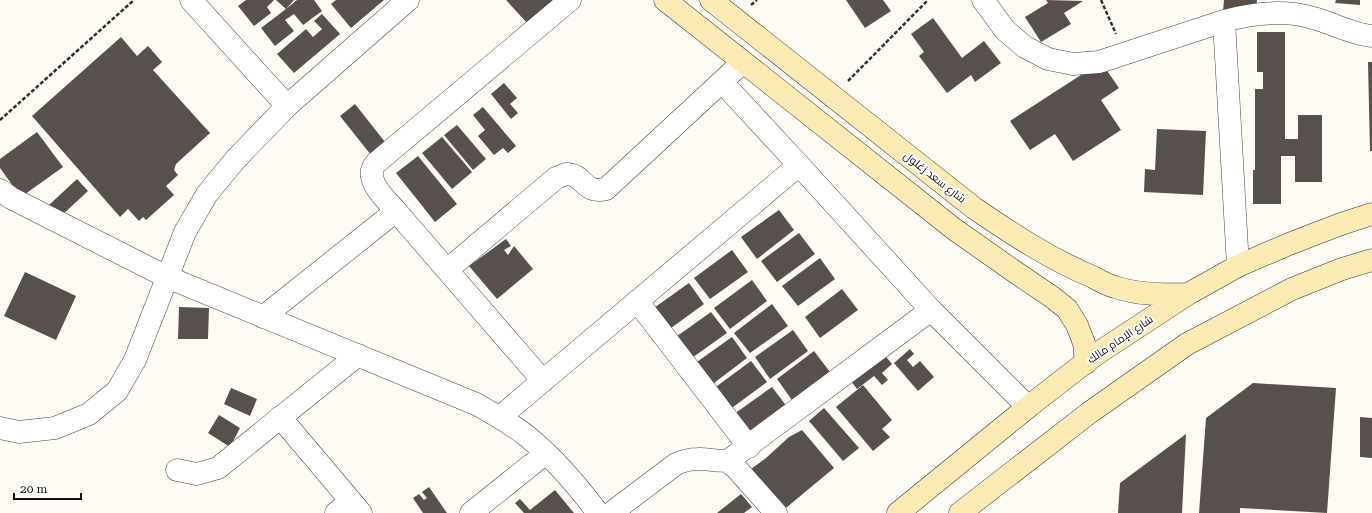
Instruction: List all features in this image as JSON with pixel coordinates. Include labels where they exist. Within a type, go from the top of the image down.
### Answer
[{"type":"street","points":[[191,0],[287,106]]},
{"type":"street","points":[[0,428],[19,432],[55,428],[89,414],[117,391],[135,360],[185,232],[207,194],[235,160],[287,106],[408,0]]},
{"type":"street","points":[[543,381],[396,211],[372,180],[371,171],[373,167],[570,0]]},
{"type":"street","points":[[665,0],[954,229],[1067,309],[1078,325],[1084,343],[1086,363]]},
{"type":"street","name":"شارع سعد زغلول","points":[[710,0],[974,208],[1007,231],[1078,271],[1115,287],[1163,295],[1188,294]]},
{"type":"street","points":[[984,0],[1005,30],[1025,47],[1048,59],[1073,64],[1099,62],[1224,21],[1264,13],[1285,13],[1313,18],[1339,28],[1372,36]]},
{"type":"street","points":[[1224,21],[1238,266]]},
{"type":"street","points":[[447,270],[556,178],[566,174],[577,177],[590,189],[598,191],[606,189],[743,62]]},
{"type":"street","points":[[722,82],[931,310],[1028,407]]},
{"type":"street","points":[[500,417],[799,165]]},
{"type":"street","points":[[0,190],[11,198],[167,277],[476,404],[500,417],[527,436],[546,452],[574,482],[598,513]]},
{"type":"street","points":[[264,317],[396,211]]},
{"type":"street","name":"شارع الإمام مالك","points":[[898,513],[1028,407],[1086,363],[1188,294],[1238,266],[1288,244],[1372,214]]},
{"type":"street","points":[[960,513],[1089,413],[1187,344],[1292,289],[1342,269],[1372,260]]},
{"type":"street","points":[[637,301],[749,447]]},
{"type":"street","points":[[611,513],[676,464],[686,460],[698,458],[721,462],[729,460],[749,447],[931,310]]},
{"type":"street","points":[[177,470],[197,474],[218,468],[358,355]]},
{"type":"street","points":[[280,417],[349,509]]},
{"type":"street","points":[[471,513],[546,452]]},
{"type":"street","points":[[729,460],[732,466],[736,468],[776,513]]},
{"type":"path","points":[[0,120],[134,0]]},
{"type":"path","points":[[833,96],[928,0]]},
{"type":"path","points":[[1101,0],[1124,53]]},
{"type":"building","points":[[246,0],[274,0],[267,7],[271,13],[254,26],[238,6]]},
{"type":"building","points":[[276,0],[294,0],[286,9]]},
{"type":"building","points":[[297,0],[314,0],[322,11],[303,25],[294,14],[285,20],[294,31],[275,46],[261,28]]},
{"type":"building","points":[[336,0],[384,0],[351,28],[331,4]]},
{"type":"building","points":[[506,0],[553,0],[528,24]]},
{"type":"building","points":[[846,0],[883,0],[891,11],[865,28]]},
{"type":"building","points":[[1046,0],[1083,1],[1064,13],[1071,24],[1041,42],[1025,17],[1048,3]]},
{"type":"building","points":[[1224,0],[1257,0],[1256,12],[1223,11]]},
{"type":"building","points":[[1336,0],[1360,0],[1360,5],[1335,3]]},
{"type":"building","points":[[322,14],[340,34],[294,73],[277,54],[306,29],[313,37],[322,29],[314,21]]},
{"type":"building","points":[[933,18],[962,58],[984,41],[1001,63],[975,82],[971,75],[947,93],[919,56],[924,52],[911,34]]},
{"type":"building","points":[[1257,32],[1285,32],[1285,139],[1298,139],[1298,115],[1322,115],[1322,182],[1295,182],[1295,156],[1281,156],[1281,204],[1253,204],[1253,170],[1255,170],[1255,89],[1263,89],[1263,72],[1257,72]]},
{"type":"building","points":[[121,37],[137,56],[148,46],[162,62],[153,70],[210,133],[176,164],[174,170],[178,175],[166,186],[174,195],[146,220],[143,217],[139,221],[128,209],[120,217],[32,116]]},
{"type":"building","points":[[1101,62],[1119,88],[1101,100],[1121,130],[1073,161],[1055,134],[1030,150],[1010,121]]},
{"type":"building","points":[[1368,62],[1372,62],[1372,151],[1370,151]]},
{"type":"building","points":[[504,83],[517,98],[510,104],[518,113],[511,119],[491,94]]},
{"type":"building","points":[[355,104],[385,142],[371,155],[340,116]]},
{"type":"building","points":[[483,107],[516,146],[508,153],[503,148],[494,155],[478,136],[485,130],[473,115]]},
{"type":"building","points":[[457,125],[486,159],[473,170],[444,135]]},
{"type":"building","points":[[1157,129],[1206,131],[1203,195],[1144,192],[1145,169],[1155,170]]},
{"type":"building","points":[[37,132],[63,167],[21,197],[0,168],[0,159]]},
{"type":"building","points":[[442,137],[472,172],[452,189],[422,153]]},
{"type":"building","points":[[418,156],[457,204],[435,222],[396,173]]},
{"type":"building","points":[[77,179],[88,191],[61,216],[49,205]]},
{"type":"building","points":[[779,210],[794,230],[757,259],[741,237]]},
{"type":"building","points":[[799,233],[815,254],[777,282],[761,261]]},
{"type":"building","points":[[506,239],[511,246],[504,250],[508,255],[514,246],[533,269],[497,299],[469,266]]},
{"type":"building","points":[[732,250],[748,272],[710,299],[694,278]]},
{"type":"building","points":[[820,258],[835,279],[798,306],[782,286]]},
{"type":"building","points":[[25,272],[76,296],[56,340],[4,316]]},
{"type":"building","points":[[752,280],[767,301],[730,329],[714,308]]},
{"type":"building","points":[[689,283],[704,304],[667,331],[651,310]]},
{"type":"building","points":[[842,289],[858,310],[820,338],[805,317]]},
{"type":"building","points":[[772,304],[788,326],[750,353],[734,333]]},
{"type":"building","points":[[179,307],[209,308],[208,339],[178,339]]},
{"type":"building","points":[[711,312],[727,333],[689,360],[673,339]]},
{"type":"building","points":[[793,330],[808,351],[770,379],[755,357]]},
{"type":"building","points":[[732,337],[747,358],[710,386],[694,364]]},
{"type":"building","points":[[910,349],[914,354],[907,360],[913,367],[920,361],[934,377],[918,391],[894,363]]},
{"type":"building","points":[[814,351],[830,372],[792,400],[777,379]]},
{"type":"building","points":[[883,353],[892,364],[882,373],[888,380],[882,385],[874,376],[857,389],[847,376]]},
{"type":"building","points":[[751,361],[767,382],[729,410],[713,389]]},
{"type":"building","points":[[1253,383],[1336,388],[1327,513],[1240,508],[1240,513],[1199,513],[1206,418]]},
{"type":"building","points":[[863,385],[892,420],[882,429],[890,437],[873,451],[836,407]]},
{"type":"building","points":[[772,387],[788,408],[750,436],[734,414]]},
{"type":"building","points":[[231,388],[257,399],[250,416],[224,404]]},
{"type":"building","points":[[824,408],[859,448],[843,461],[809,421]]},
{"type":"building","points":[[219,415],[240,428],[230,447],[208,433]]},
{"type":"building","points":[[1360,417],[1372,418],[1372,458],[1360,457]]},
{"type":"building","points":[[802,430],[834,468],[781,512],[747,472],[766,458],[789,437]]},
{"type":"building","points":[[1186,434],[1182,513],[1118,513],[1120,483]]},
{"type":"building","points":[[429,487],[447,513],[423,513],[413,498],[419,494],[424,500],[427,498],[422,492]]},
{"type":"building","points":[[555,490],[574,513],[524,513],[515,503],[520,499],[530,510]]},
{"type":"building","points":[[741,494],[752,507],[744,513],[717,513]]}]
